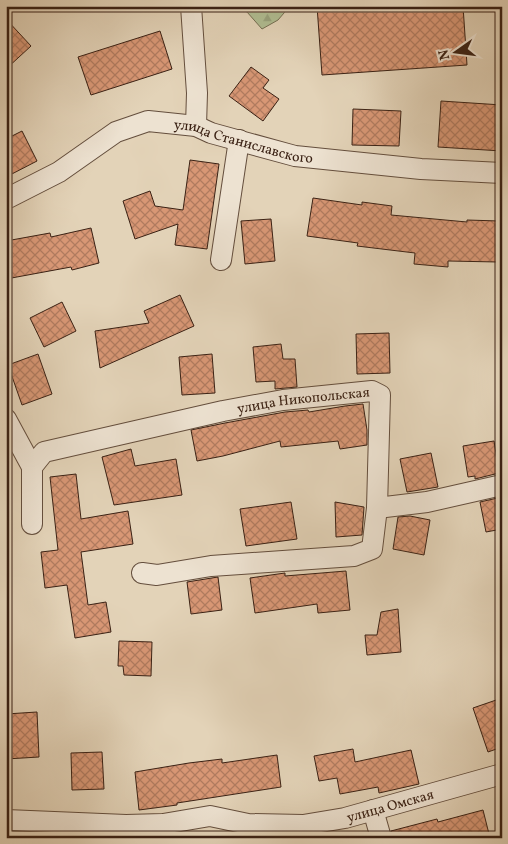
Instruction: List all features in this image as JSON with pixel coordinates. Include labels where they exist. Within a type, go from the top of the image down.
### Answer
[{"type":"street","points":[[191,6],[197,93],[196,126]]},
{"type":"street","name":"улица Станиславского","points":[[6,199],[58,172],[116,132],[148,122],[196,126],[211,133],[295,156],[421,169],[502,173]]},
{"type":"street","points":[[221,260],[238,140]]},
{"type":"street","name":"улица Никопольская","points":[[32,467],[44,452],[223,411],[283,400],[372,391],[380,396],[377,508],[372,549],[354,556],[211,566],[157,575],[142,573]]},
{"type":"street","points":[[6,419],[32,467],[32,524]]},
{"type":"street","points":[[377,508],[427,502],[502,485]]},
{"type":"street","name":"улица Омская","points":[[6,820],[126,825],[163,824],[210,816],[248,824],[303,824],[345,818],[502,774]]},
{"type":"street","points":[[373,810],[381,838]]},
{"type":"green space","points":[[234,6],[290,6],[278,20],[262,29],[247,12]]},
{"type":"building","points":[[317,6],[463,6],[467,65],[322,75]]},
{"type":"building","points":[[6,19],[31,46],[6,69]]},
{"type":"building","points":[[160,31],[172,69],[91,95],[78,57]]},
{"type":"building","points":[[251,67],[269,80],[263,88],[279,99],[263,121],[229,96]]},
{"type":"building","points":[[441,101],[502,105],[502,151],[438,147]]},
{"type":"building","points":[[353,109],[401,111],[399,146],[352,145]]},
{"type":"building","points":[[22,131],[37,161],[6,177],[6,139]]},
{"type":"building","points":[[190,160],[219,164],[207,249],[175,245],[178,224],[135,239],[123,201],[150,191],[155,206],[183,210]]},
{"type":"building","points":[[313,198],[362,205],[362,202],[392,206],[391,215],[467,222],[467,220],[499,221],[498,262],[448,261],[448,267],[414,264],[415,253],[357,246],[358,243],[307,236]]},
{"type":"building","points":[[271,219],[275,261],[245,264],[241,221]]},
{"type":"building","points":[[91,228],[99,263],[72,270],[71,267],[6,279],[6,241],[50,233],[51,237]]},
{"type":"building","points":[[180,295],[194,326],[100,368],[95,331],[149,323],[144,311]]},
{"type":"building","points":[[62,302],[76,331],[44,347],[30,318]]},
{"type":"building","points":[[389,333],[390,373],[357,374],[356,334]]},
{"type":"building","points":[[281,344],[283,359],[295,359],[297,387],[275,389],[275,381],[256,382],[253,347]]},
{"type":"building","points":[[38,354],[52,394],[22,405],[8,365]]},
{"type":"building","points":[[212,354],[215,393],[182,395],[179,357]]},
{"type":"building","points":[[363,404],[367,445],[340,449],[338,441],[281,447],[280,441],[197,461],[191,430],[285,412],[308,410],[309,412]]},
{"type":"building","points":[[494,441],[499,473],[475,479],[475,476],[468,477],[463,446]]},
{"type":"building","points":[[131,449],[135,466],[176,459],[182,495],[114,505],[102,457]]},
{"type":"building","points":[[431,453],[438,487],[407,492],[400,459]]},
{"type":"building","points":[[76,474],[81,519],[128,511],[133,544],[81,552],[88,605],[106,602],[111,632],[75,638],[67,585],[45,588],[41,552],[58,550],[50,477]]},
{"type":"building","points":[[502,497],[502,529],[486,532],[480,502]]},
{"type":"building","points":[[291,502],[297,539],[246,546],[240,509]]},
{"type":"building","points":[[335,502],[364,507],[362,535],[336,537]]},
{"type":"building","points":[[410,516],[430,520],[424,555],[393,549],[398,517]]},
{"type":"building","points":[[346,571],[350,610],[318,613],[317,604],[255,613],[250,578],[285,573],[285,576]]},
{"type":"building","points":[[218,577],[222,610],[191,614],[187,582]]},
{"type":"building","points":[[398,609],[401,652],[367,655],[365,635],[377,635],[381,612]]},
{"type":"building","points":[[119,641],[152,642],[151,676],[124,675],[123,666],[118,666]]},
{"type":"building","points":[[502,698],[502,747],[488,752],[473,708]]},
{"type":"building","points":[[37,712],[39,757],[6,759],[6,714]]},
{"type":"building","points":[[353,749],[355,762],[411,750],[419,784],[379,793],[378,787],[340,794],[337,778],[319,781],[314,756]]},
{"type":"building","points":[[102,752],[104,789],[72,790],[71,753]]},
{"type":"building","points":[[277,755],[281,787],[139,810],[135,772],[222,759],[222,763]]},
{"type":"building","points":[[483,810],[490,838],[393,838],[391,831],[437,819],[438,822]]}]
